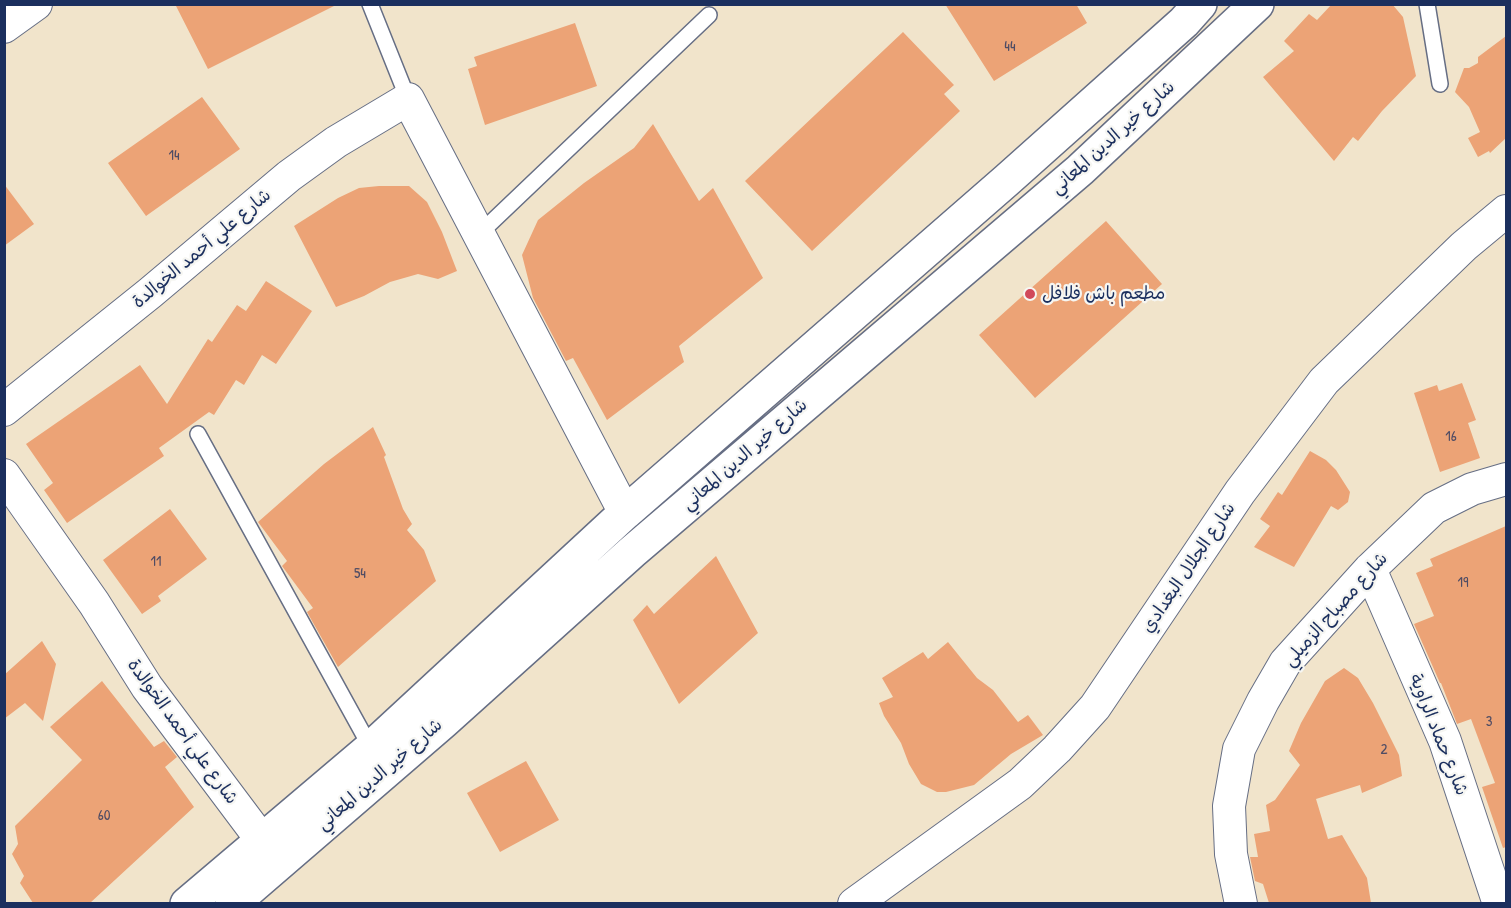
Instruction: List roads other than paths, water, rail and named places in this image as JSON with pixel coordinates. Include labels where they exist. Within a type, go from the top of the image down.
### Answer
[{"type":"street","points":[[4,27],[36,4]]},
{"type":"street","name":"شارع خير الدين المعاني","points":[[187,903],[371,748],[625,513],[1007,180],[1184,22],[1200,4]]},
{"type":"street","name":"شارع خير الدين المعاني","points":[[232,903],[443,722],[632,552],[1080,170],[1257,4]]},
{"type":"street","points":[[408,99],[625,513]]},
{"type":"street","name":"شارع علي أحمد الخوالدة","points":[[4,410],[150,293],[289,176],[336,142],[408,99]]},
{"type":"street","name":"شارع الجلال البغدادي","points":[[854,903],[1020,784],[1057,749],[1095,707],[1240,492],[1324,381],[1464,246],[1506,211]]},
{"type":"street","name":"شارع علي أحمد الخوالدة","points":[[4,475],[94,603],[147,687],[261,839]]},
{"type":"street","name":"شارع مصباح الزميلي","points":[[1241,903],[1231,854],[1228,806],[1239,749],[1263,701],[1286,663],[1370,569],[1434,508],[1472,489],[1506,479]]},
{"type":"street","name":"شارع حماد الراوية","points":[[1370,569],[1445,741],[1499,903]]},
{"type":"lane","points":[[370,4],[408,99]]},
{"type":"lane","points":[[1427,4],[1440,84]]},
{"type":"lane","points":[[478,235],[709,15]]},
{"type":"lane","points":[[198,434],[371,748]]},
{"type":"place","name":"مطعم باش فلافل","points":[[1030,294]]}]
